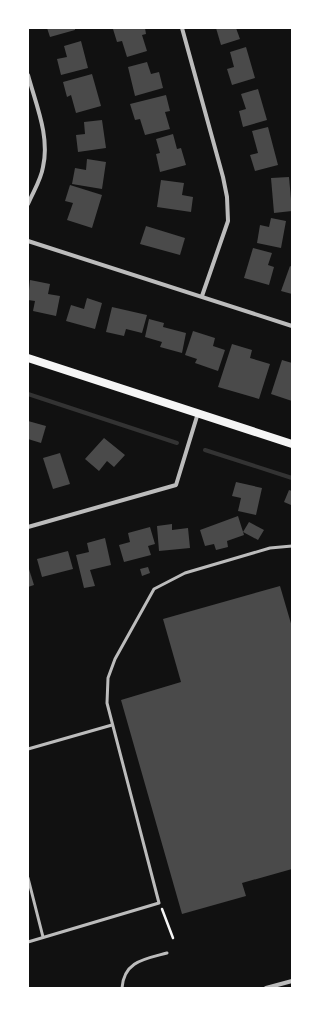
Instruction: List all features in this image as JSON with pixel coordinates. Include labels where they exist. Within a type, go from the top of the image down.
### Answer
[{"type":"main road","points":[[28,358],[292,444]]},
{"type":"street","points":[[182,28],[223,177],[227,197],[228,221],[202,296]]},
{"type":"street","points":[[28,75],[45,135],[46,149],[43,169],[28,204]]},
{"type":"street","points":[[28,241],[292,326]]},
{"type":"street","points":[[28,527],[176,485],[198,413]]},
{"type":"street","points":[[266,988],[292,981]]},
{"type":"lane","points":[[28,942],[159,903],[107,702],[108,678],[115,659],[154,589],[185,573],[270,548],[292,546]]},
{"type":"lane","points":[[28,748],[112,725]]},
{"type":"lane","points":[[28,878],[43,938]]},
{"type":"lane","points":[[122,988],[124,976],[132,966],[146,959],[167,953]]},
{"type":"path","points":[[159,903],[173,938]]},
{"type":"building","points":[[47,28],[75,28],[75,30],[50,37]]},
{"type":"building","points":[[145,28],[146,34],[142,35],[147,51],[127,57],[122,41],[117,42],[113,29]]},
{"type":"building","points":[[216,28],[236,28],[240,39],[221,45]]},
{"type":"building","points":[[81,41],[88,68],[61,75],[57,59],[67,57],[64,46]]},
{"type":"building","points":[[246,47],[255,78],[232,85],[227,69],[234,67],[230,52]]},
{"type":"building","points":[[147,62],[151,74],[159,72],[163,88],[135,96],[128,67]]},
{"type":"building","points":[[92,74],[101,106],[76,113],[71,95],[67,97],[63,82]]},
{"type":"building","points":[[258,89],[267,120],[243,127],[239,111],[246,109],[241,94]]},
{"type":"building","points":[[166,95],[170,111],[165,112],[170,129],[145,135],[140,119],[135,120],[130,104]]},
{"type":"building","points":[[102,120],[106,148],[78,152],[76,135],[85,134],[84,122]]},
{"type":"building","points":[[268,127],[278,165],[255,171],[250,155],[258,153],[252,131]]},
{"type":"building","points":[[173,134],[177,149],[181,148],[186,165],[160,172],[156,154],[160,153],[156,139]]},
{"type":"building","points":[[87,159],[106,162],[102,189],[72,184],[75,168],[86,170]]},
{"type":"building","points":[[289,177],[292,211],[274,213],[271,178]]},
{"type":"building","points":[[161,180],[184,183],[182,195],[193,197],[191,212],[157,207]]},
{"type":"building","points":[[70,185],[102,195],[92,228],[67,220],[73,203],[65,201]]},
{"type":"building","points":[[271,218],[286,221],[281,248],[257,243],[260,225],[269,227]]},
{"type":"building","points":[[146,226],[185,238],[180,255],[140,244]]},
{"type":"building","points":[[253,248],[272,253],[268,265],[274,267],[269,285],[244,278]]},
{"type":"building","points":[[290,266],[292,267],[292,294],[281,291]]},
{"type":"building","points":[[30,280],[50,284],[48,294],[60,296],[56,316],[33,311],[35,301],[28,300]]},
{"type":"building","points":[[87,298],[102,303],[95,329],[66,321],[71,305],[84,309]]},
{"type":"building","points":[[112,307],[147,315],[142,333],[126,329],[124,336],[106,332]]},
{"type":"building","points":[[149,319],[164,323],[163,327],[186,333],[182,353],[160,347],[162,342],[145,337]]},
{"type":"building","points":[[193,331],[215,338],[213,346],[225,350],[218,371],[195,363],[197,359],[185,355]]},
{"type":"building","points":[[232,344],[252,350],[250,358],[270,364],[259,399],[218,387]]},
{"type":"building","points":[[282,360],[292,363],[292,401],[271,394]]},
{"type":"building","points":[[28,421],[46,426],[41,443],[28,439]]},
{"type":"building","points":[[104,438],[125,455],[114,467],[107,461],[99,471],[85,459]]},
{"type":"building","points":[[60,453],[70,484],[53,489],[43,458]]},
{"type":"building","points":[[236,482],[262,488],[256,515],[238,511],[241,498],[232,496]]},
{"type":"building","points":[[289,490],[292,491],[291,505],[284,502]]},
{"type":"building","points":[[238,516],[244,535],[227,541],[228,547],[216,550],[214,544],[205,546],[200,530]]},
{"type":"building","points":[[249,522],[264,530],[258,540],[243,532]]},
{"type":"building","points":[[172,524],[172,530],[188,528],[190,548],[159,551],[157,526]]},
{"type":"building","points":[[150,527],[155,544],[148,546],[151,555],[124,562],[119,545],[130,542],[128,533]]},
{"type":"building","points":[[105,538],[111,565],[90,570],[95,586],[84,588],[76,555],[89,552],[87,543]]},
{"type":"building","points":[[68,551],[73,569],[42,577],[37,559]]},
{"type":"building","points":[[28,566],[34,585],[28,587]]},
{"type":"building","points":[[148,567],[150,573],[142,576],[140,569]]},
{"type":"building","points":[[280,586],[292,627],[292,869],[242,883],[246,896],[182,914],[121,700],[181,682],[163,619]]},
{"type":"waterway","points":[[28,394],[177,443]]},
{"type":"waterway","points":[[205,450],[292,478]]}]
